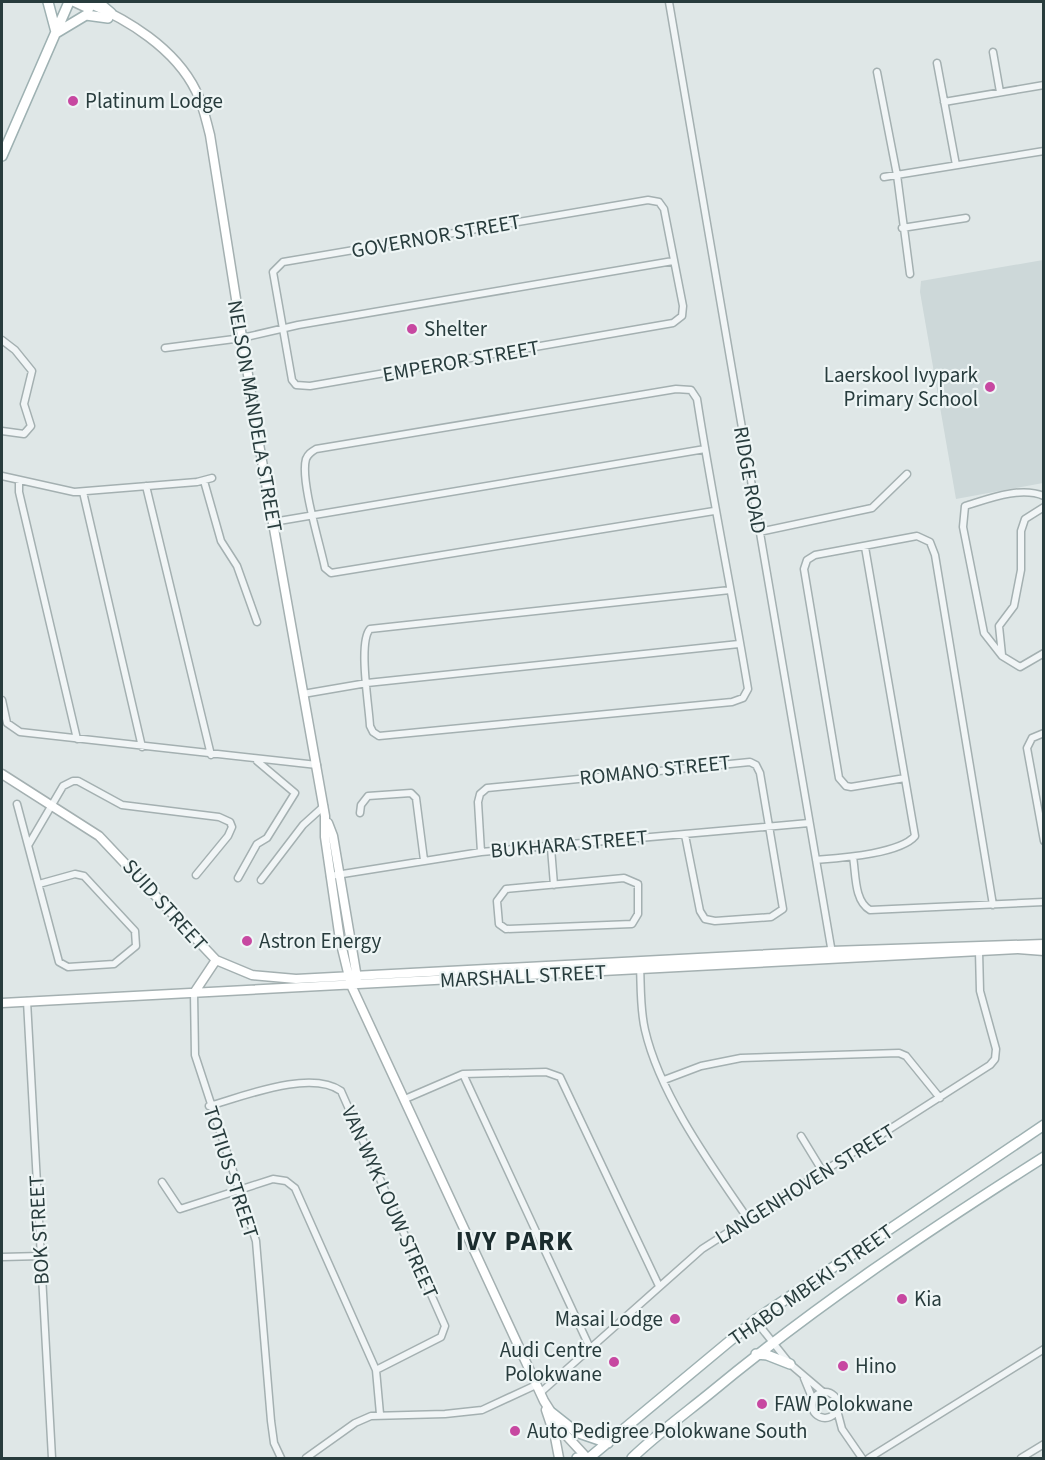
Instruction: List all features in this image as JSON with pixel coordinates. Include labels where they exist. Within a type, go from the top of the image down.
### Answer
[{"type":"main road","points":[[48,2],[56,33]]},
{"type":"main road","points":[[2,156],[69,2]]},
{"type":"main road","points":[[98,2],[110,15]]},
{"type":"main road","points":[[56,33],[86,15],[110,15]]},
{"type":"main road","name":"THABO MBEKI STREET","points":[[587,1458],[755,1320],[1044,1125]]},
{"type":"main road","name":"THABO MBEKI STREET","points":[[632,1458],[771,1341],[882,1261],[1044,1157]]},
{"type":"main road","points":[[756,1354],[767,1355],[790,1364]]},
{"type":"main road","points":[[552,1413],[576,1432],[608,1443]]},
{"type":"main road","points":[[577,1458],[587,1458]]},
{"type":"street","name":"NELSON MANDELA STREET","points":[[74,2],[110,15]]},
{"type":"street","name":"NELSON MANDELA STREET","points":[[86,2],[146,36],[188,78],[203,109],[212,145],[273,522],[324,806],[340,915],[357,996],[540,1393],[552,1413],[587,1458]]},
{"type":"street","name":"RIDGE ROAD","points":[[669,2],[832,954]]},
{"type":"street","points":[[993,52],[1000,92]]},
{"type":"street","points":[[937,63],[956,165]]},
{"type":"street","points":[[877,72],[897,175],[902,228],[910,274]]},
{"type":"street","points":[[944,102],[1044,85]]},
{"type":"street","points":[[884,177],[1044,151]]},
{"type":"street","name":"GOVERNOR STREET","points":[[281,328],[273,272],[283,262],[648,200],[659,202],[664,209],[673,261]]},
{"type":"street","points":[[902,228],[966,218]]},
{"type":"street","points":[[165,348],[242,338],[281,328],[673,261]]},
{"type":"street","name":"EMPEROR STREET","points":[[281,328],[292,380],[303,387],[667,326],[682,316],[683,306],[673,261]]},
{"type":"street","points":[[2,340],[15,350],[32,371],[24,404],[31,426],[24,434],[2,431]]},
{"type":"street","points":[[714,511],[331,573],[325,567],[313,516],[305,466],[308,455],[316,449],[676,389],[691,390],[697,399],[714,511],[730,590],[747,694],[732,702],[387,737],[373,732],[370,726],[366,636],[370,629],[379,626],[730,590]]},
{"type":"street","points":[[273,522],[705,449]]},
{"type":"street","points":[[759,532],[872,508],[907,474]]},
{"type":"street","points":[[2,476],[67,492],[204,481],[212,478]]},
{"type":"street","points":[[19,481],[19,492],[76,739]]},
{"type":"street","points":[[204,481],[221,542],[237,566],[257,622]]},
{"type":"street","points":[[146,486],[211,755]]},
{"type":"street","points":[[1044,496],[1033,491],[994,497],[965,506],[963,527],[984,633],[1002,656],[1020,667],[1044,654]]},
{"type":"street","points":[[83,492],[142,747]]},
{"type":"street","points":[[1002,656],[999,626],[1014,606],[1021,570],[1021,531],[1025,519],[1044,507]]},
{"type":"street","points":[[905,778],[851,787],[846,786],[839,778],[805,577],[805,564],[810,558],[917,536],[927,539],[935,555],[993,905]]},
{"type":"street","points":[[816,860],[853,856],[907,843],[915,836],[865,547]]},
{"type":"street","points":[[303,694],[367,683],[739,644]]},
{"type":"street","points":[[2,700],[7,723],[15,730],[278,763],[317,765]]},
{"type":"street","points":[[1044,734],[1032,738],[1027,748],[1044,841]]},
{"type":"street","points":[[238,878],[257,844],[267,838],[295,793],[256,760]]},
{"type":"street","name":"ROMANO STREET","points":[[481,852],[478,802],[480,794],[487,788],[750,762],[759,768],[784,905],[780,913],[771,917],[715,921],[705,919],[700,911],[686,834]]},
{"type":"street","name":"SUID STREET","points":[[2,774],[99,836],[119,854],[216,960],[252,975],[277,979],[352,975]]},
{"type":"street","points":[[29,844],[63,786],[73,781],[122,806],[226,819],[232,826],[230,832],[196,875]]},
{"type":"street","points":[[360,813],[361,805],[368,796],[379,793],[411,794],[416,798],[424,860]]},
{"type":"street","points":[[17,804],[29,844],[55,956],[63,966],[117,963],[136,946],[138,936],[84,876],[75,874],[39,884]]},
{"type":"street","points":[[261,880],[303,825],[324,806]]},
{"type":"street","name":"BUKHARA STREET","points":[[334,875],[481,852],[551,848],[809,823]]},
{"type":"street","points":[[551,848],[554,885]]},
{"type":"street","points":[[853,856],[859,897],[864,907],[870,910],[1044,902]]},
{"type":"street","points":[[630,879],[638,884],[637,918],[632,924],[506,929],[499,924],[497,900],[506,889],[554,885],[630,879]]},
{"type":"street","name":"MARSHALL STREET","points":[[2,1003],[355,985],[832,954],[1044,944]]},
{"type":"street","name":"MARSHALL STREET","points":[[832,954],[1018,949],[1044,951]]},
{"type":"street","name":"LANGENHOVEN STREET","points":[[381,1414],[445,1414],[482,1410],[540,1393],[702,1249],[990,1065],[995,1059],[994,1040],[980,991],[979,951]]},
{"type":"street","points":[[194,993],[216,960]]},
{"type":"street","points":[[640,965],[644,1028],[664,1080],[699,1148],[748,1219]]},
{"type":"street","name":"MARSHALL STREET","points":[[352,975],[640,965]]},
{"type":"street","name":"TOTIUS STREET","points":[[194,993],[195,1055],[209,1106],[240,1189],[256,1241],[271,1421],[274,1443],[281,1458]]},
{"type":"street","name":"BOK STREET","points":[[27,1001],[52,1458]]},
{"type":"street","points":[[664,1080],[701,1066],[741,1058],[898,1053],[911,1062],[940,1098]]},
{"type":"street","points":[[405,1099],[463,1074],[546,1072],[560,1077],[659,1286]]},
{"type":"street","points":[[463,1074],[590,1348]]},
{"type":"street","name":"VAN WYK LOUW STREET","points":[[209,1106],[278,1086],[322,1083],[341,1091],[445,1326],[441,1337],[376,1370]]},
{"type":"street","points":[[801,1136],[823,1172]]},
{"type":"street","points":[[162,1182],[180,1209],[273,1179],[285,1181],[295,1188],[376,1370],[381,1414],[355,1423],[306,1458]]},
{"type":"street","points":[[2,1257],[41,1256]]},
{"type":"street","points":[[755,1320],[804,1378],[823,1392],[835,1396],[842,1429]]},
{"type":"street","points":[[869,1458],[1044,1349]]},
{"type":"street","points":[[804,1378],[815,1412],[827,1417],[842,1429],[862,1458]]},
{"type":"street","points":[[813,1400],[823,1392]]},
{"type":"street","name":"NELSON MANDELA STREET","points":[[540,1393],[559,1458]]},
{"type":"street","points":[[827,1417],[837,1410]]},
{"type":"street","points":[[1021,1458],[1044,1444]]},
{"type":"shaded area","name":"Laerskool Ivypark Primary School","points":[[1043,260],[1043,483],[956,499],[920,292],[921,281]]},
{"type":"place","name":"Platinum Lodge","points":[[73,101]]},
{"type":"place","name":"Shelter","points":[[412,329]]},
{"type":"place","name":"Laerskool Ivypark Primary School","points":[[990,387]]},
{"type":"place","name":"Astron Energy","points":[[247,941]]},
{"type":"place","name":"Kia","points":[[902,1299]]},
{"type":"place","name":"Masai Lodge","points":[[675,1319]]},
{"type":"place","name":"Audi Centre Polokwane","points":[[614,1362]]},
{"type":"place","name":"Hino","points":[[843,1366]]},
{"type":"place","name":"FAW Polokwane","points":[[762,1404]]},
{"type":"place","name":"Auto Pedigree Polokwane South","points":[[515,1431]]},
{"type":"district","name":"IVY PARK","points":[[515,1241]]}]
